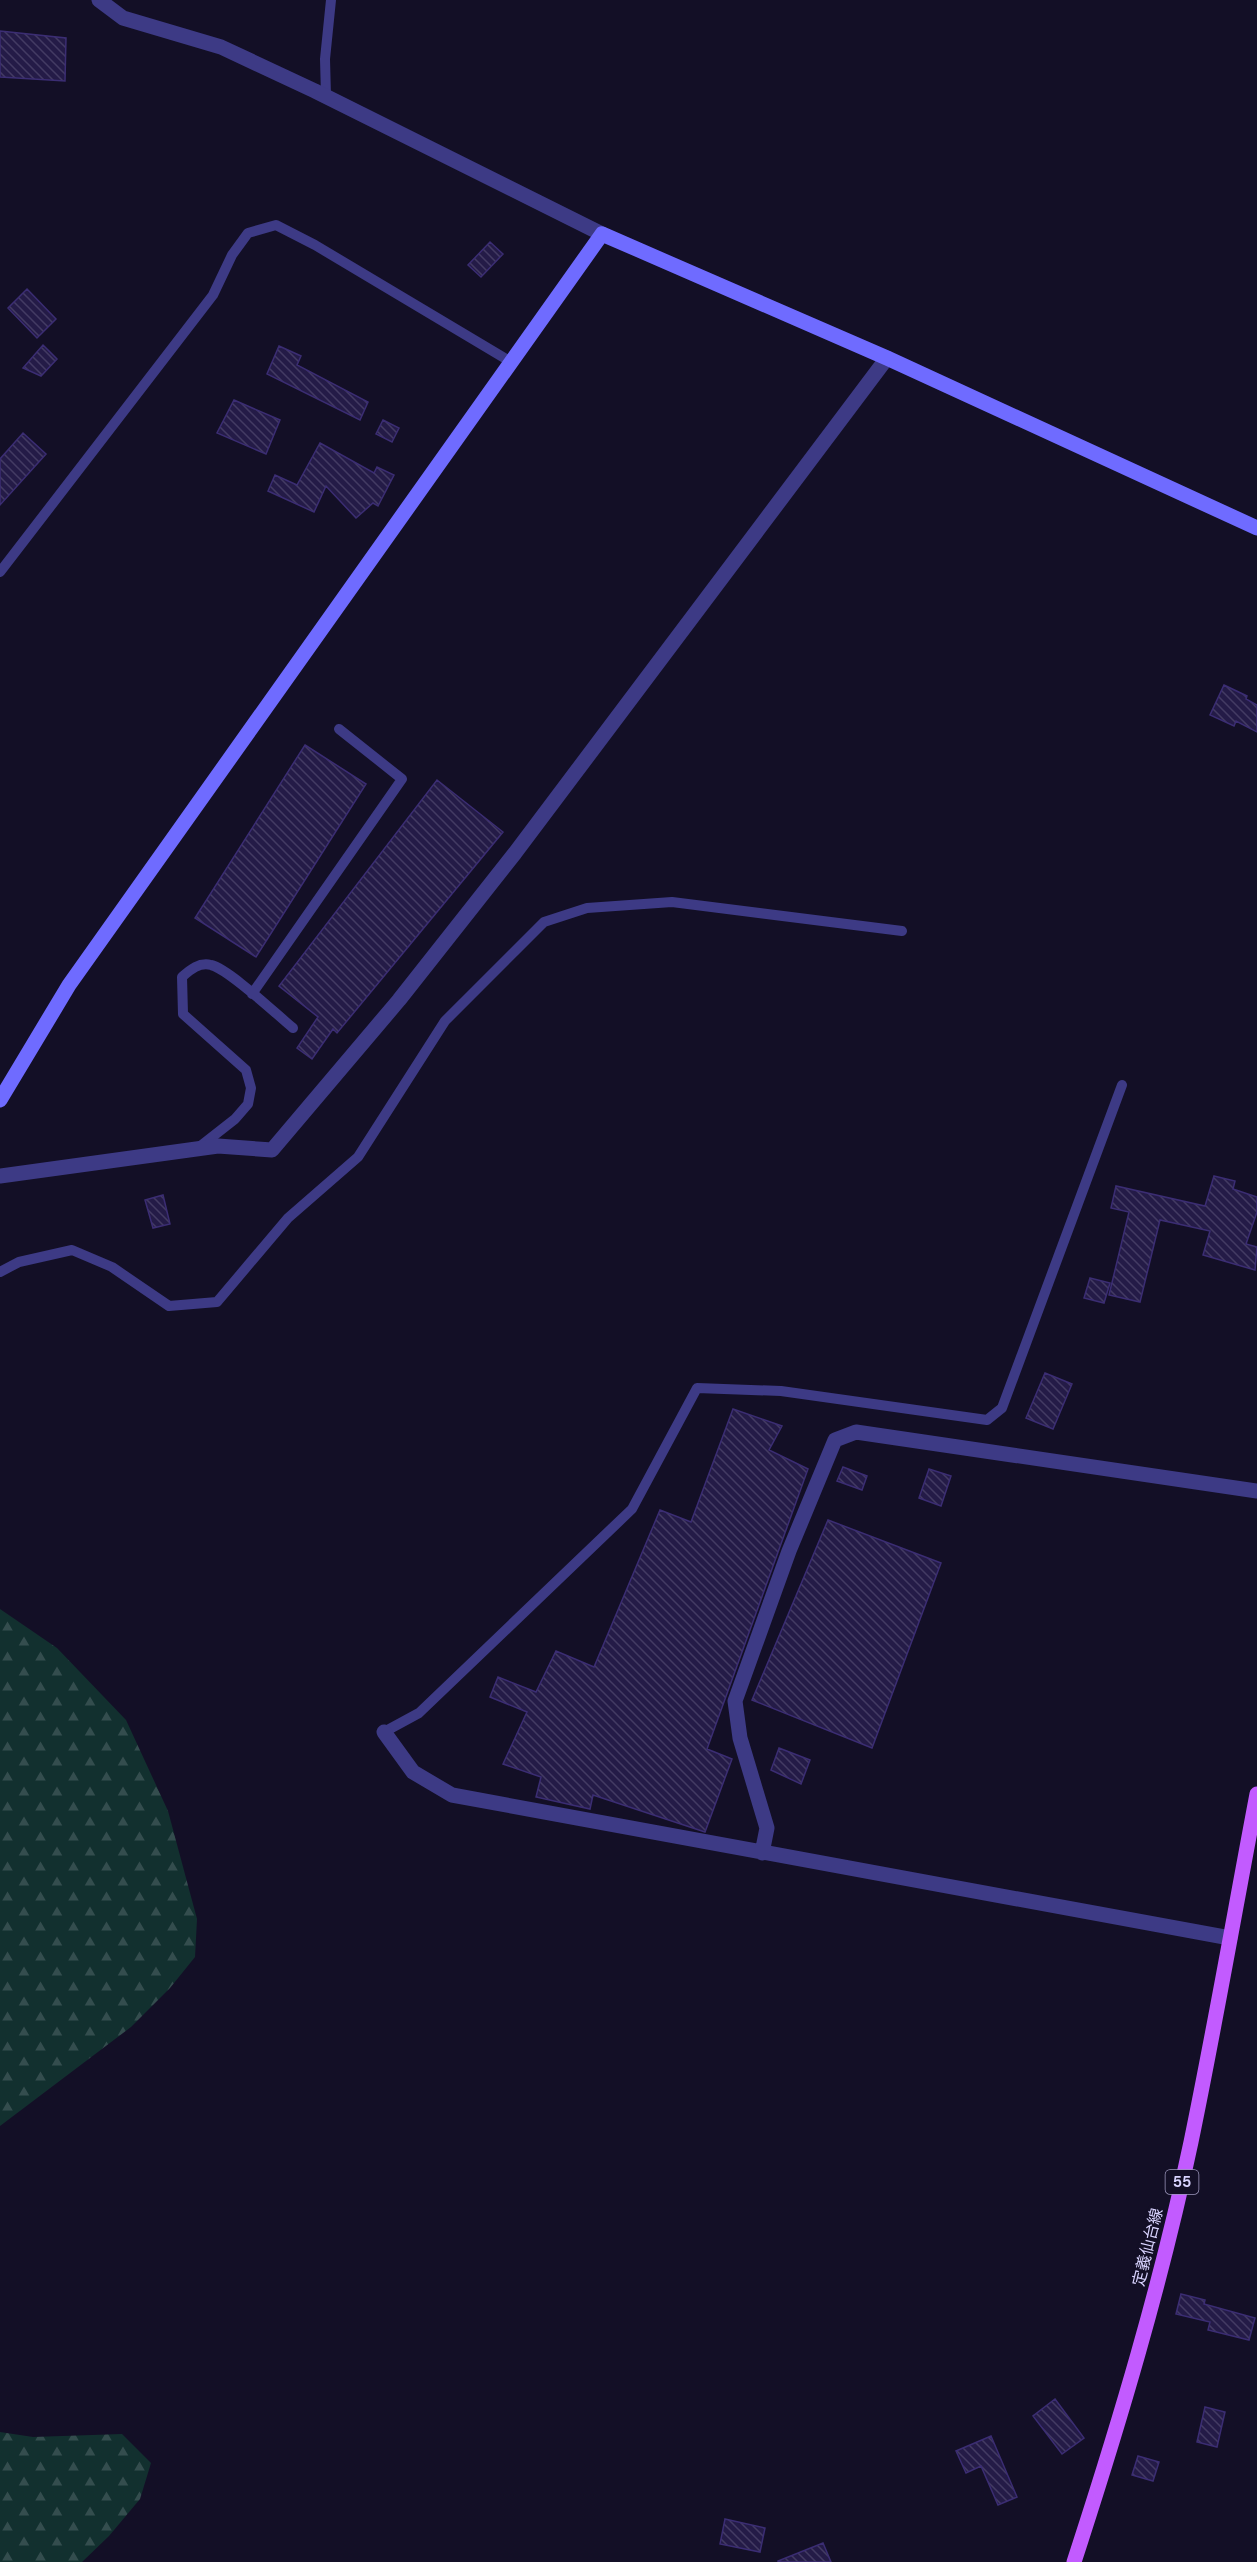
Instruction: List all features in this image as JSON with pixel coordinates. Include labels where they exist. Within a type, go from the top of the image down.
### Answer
[{"type":"main road","name":"定義仙台線","points":[[1074,2562],[1138,2357],[1173,2219],[1191,2142],[1257,1794]]},
{"type":"street","points":[[99,0],[123,18],[220,47],[326,96],[602,234],[887,358],[1257,528]]},
{"type":"street","points":[[0,1100],[69,985],[602,234]]},
{"type":"street","points":[[0,1176],[218,1146],[272,1150],[399,1000],[515,853],[887,358]]},
{"type":"street","points":[[762,1853],[767,1828],[740,1738],[735,1701],[789,1551],[835,1440],[856,1432],[1257,1491]]},
{"type":"street","points":[[384,1732],[413,1772],[452,1795],[1230,1938]]},
{"type":"lane","points":[[326,96],[326,59],[331,0]]},
{"type":"lane","points":[[0,572],[213,295],[232,255],[248,233],[276,225],[315,244],[511,362]]},
{"type":"lane","points":[[252,994],[402,780],[339,729]]},
{"type":"lane","points":[[0,1272],[19,1262],[72,1250],[112,1267],[169,1306],[217,1302],[288,1218],[358,1157],[445,1021],[544,922],[587,908],[672,902],[902,931]]},
{"type":"lane","points":[[198,1148],[235,1119],[248,1104],[251,1088],[246,1070],[183,1014],[182,977],[193,967],[211,965],[252,994],[293,1028]]},
{"type":"lane","points":[[384,1732],[419,1713],[632,1509],[697,1388],[781,1391],[987,1420],[1002,1408],[1122,1085]]},
{"type":"green space","points":[[0,1609],[57,1648],[126,1720],[168,1811],[197,1919],[195,1957],[170,1988],[131,2027],[0,2126]]},
{"type":"green space","points":[[0,2432],[33,2437],[122,2434],[151,2463],[140,2499],[109,2536],[82,2562],[0,2562]]},
{"type":"building","points":[[0,31],[66,38],[65,81],[0,77]]},
{"type":"building","points":[[490,242],[503,254],[481,277],[468,265]]},
{"type":"building","points":[[27,289],[56,319],[37,338],[8,308]]},
{"type":"building","points":[[43,345],[57,359],[41,376],[23,368]]},
{"type":"building","points":[[279,346],[301,356],[297,365],[368,402],[360,420],[267,374]]},
{"type":"building","points":[[234,400],[280,420],[266,454],[217,433]]},
{"type":"building","points":[[383,420],[399,428],[392,442],[376,434]]},
{"type":"building","points":[[23,433],[46,454],[0,505],[0,459]]},
{"type":"building","points":[[320,443],[374,473],[377,467],[394,475],[378,506],[373,503],[356,518],[326,486],[314,512],[268,491],[275,475],[297,485]]},
{"type":"building","points":[[1224,685],[1247,696],[1246,699],[1257,705],[1257,732],[1236,721],[1234,726],[1210,715]]},
{"type":"building","points":[[305,745],[366,784],[256,957],[195,918]]},
{"type":"building","points":[[437,780],[503,832],[337,1033],[333,1029],[312,1059],[297,1048],[318,1017],[279,986]]},
{"type":"building","points":[[1214,1176],[1235,1181],[1233,1189],[1257,1197],[1257,1212],[1246,1244],[1257,1247],[1255,1270],[1203,1255],[1210,1231],[1160,1220],[1140,1302],[1109,1295],[1129,1212],[1111,1208],[1116,1186],[1205,1206]]},
{"type":"building","points":[[163,1195],[170,1224],[153,1228],[145,1200]]},
{"type":"building","points":[[1090,1278],[1110,1283],[1104,1303],[1084,1298]]},
{"type":"building","points":[[1045,1373],[1072,1384],[1053,1429],[1026,1418]]},
{"type":"building","points":[[733,1409],[782,1426],[769,1450],[808,1469],[707,1749],[732,1759],[705,1832],[593,1795],[590,1809],[536,1797],[541,1777],[503,1764],[527,1712],[490,1697],[498,1677],[536,1692],[556,1651],[594,1667],[660,1510],[691,1522]]},
{"type":"building","points":[[843,1467],[867,1476],[862,1490],[837,1481]]},
{"type":"building","points":[[929,1469],[951,1476],[941,1506],[919,1498]]},
{"type":"building","points":[[828,1520],[941,1563],[872,1748],[752,1700]]},
{"type":"building","points":[[779,1748],[810,1760],[801,1784],[771,1770]]},
{"type":"building","points":[[1181,2294],[1205,2300],[1204,2304],[1255,2318],[1249,2340],[1208,2330],[1210,2322],[1176,2314]]},
{"type":"building","points":[[1055,2399],[1084,2438],[1062,2454],[1033,2416]]},
{"type":"building","points":[[1205,2407],[1225,2412],[1217,2447],[1197,2442]]},
{"type":"building","points":[[991,2436],[1017,2497],[998,2505],[981,2466],[966,2473],[956,2451]]},
{"type":"building","points":[[1138,2456],[1159,2462],[1153,2481],[1132,2475]]},
{"type":"building","points":[[725,2519],[765,2528],[760,2552],[720,2544]]},
{"type":"building","points":[[823,2543],[831,2562],[778,2562],[778,2561]]}]
